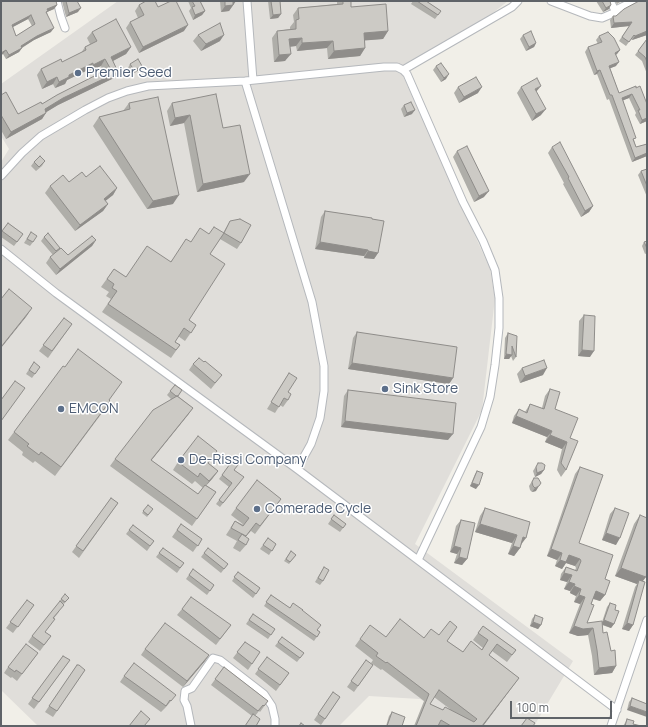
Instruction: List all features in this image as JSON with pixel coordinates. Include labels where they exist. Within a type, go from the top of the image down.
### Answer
[{"type":"street","points":[[57,1],[65,28]]},
{"type":"street","points":[[247,1],[254,80]]},
{"type":"street","points":[[403,70],[512,7],[518,1]]},
{"type":"street","points":[[552,1],[595,18],[602,18],[616,12],[618,9],[634,1]]},
{"type":"street","points":[[610,1],[616,12]]},
{"type":"street","points":[[1,176],[22,153],[41,136],[62,122],[108,98],[127,91],[148,86],[245,81],[384,67],[397,67],[403,70],[407,74],[463,202],[483,241],[495,270],[499,298],[499,328],[495,365],[490,397],[481,427],[418,560]]},
{"type":"street","points":[[245,81],[312,302],[324,366],[324,391],[320,418],[311,444],[297,469]]},
{"type":"street","points":[[1,249],[56,293],[297,469],[617,710]]},
{"type":"street","points":[[611,726],[647,620]]},
{"type":"street","points":[[191,726],[187,706],[184,700],[185,692],[192,688],[213,658],[220,660],[264,694],[272,706],[275,726]]},
{"type":"shaded area","points":[[118,1],[508,1],[475,27],[399,67],[490,269],[495,298],[482,410],[415,544],[573,661],[534,726],[465,726],[420,699],[369,696],[339,726],[38,726],[1,690],[1,162],[9,149],[1,136],[1,84]]},
{"type":"building","points":[[1,1],[56,1],[57,5],[47,9],[48,11],[46,12],[54,28],[37,36],[21,46],[22,48],[9,55],[6,50],[1,53]],"holes":[[[31,15],[35,24],[16,36],[12,25]]]},
{"type":"building","points":[[66,1],[77,1],[81,8],[69,13]]},
{"type":"building","points":[[146,1],[155,1],[158,7],[171,1],[176,1],[188,25],[143,47],[130,22],[144,15],[139,5]]},
{"type":"building","points":[[192,1],[200,1],[205,11],[195,15],[192,7],[195,6]]},
{"type":"building","points":[[225,1],[233,1],[233,5],[225,6]]},
{"type":"building","points":[[271,1],[280,1],[281,14],[273,15]]},
{"type":"building","points":[[343,1],[351,1],[351,7],[386,4],[388,31],[364,33],[365,48],[334,51],[333,41],[302,43],[302,38],[289,39],[291,54],[279,55],[277,31],[296,29],[296,20],[299,19],[298,8],[343,4]]},
{"type":"building","points":[[417,1],[426,1],[441,11],[438,15]]},
{"type":"building","points":[[602,1],[610,1],[611,5],[606,8]]},
{"type":"building","points":[[639,1],[647,1],[647,31],[635,36],[634,35],[629,42],[622,37],[632,22],[614,23],[613,16],[616,16],[624,9]]},
{"type":"building","points":[[116,19],[131,47],[111,57],[118,72],[63,98],[45,109],[46,113],[11,132],[1,115],[1,95],[6,92],[18,114],[41,102],[42,104],[110,68],[105,59],[93,65],[93,63],[69,75],[69,77],[59,82],[57,77],[47,82],[41,69],[61,59],[62,62],[86,50],[85,47],[97,41],[92,32]]},
{"type":"building","points":[[220,23],[224,35],[206,44],[198,35]]},
{"type":"building","points":[[531,31],[536,43],[529,47],[523,35]]},
{"type":"building","points":[[608,32],[614,38],[620,50],[615,53],[619,62],[609,66],[619,93],[636,86],[636,88],[640,86],[647,104],[647,118],[642,120],[638,110],[640,110],[632,94],[622,98],[636,138],[633,139],[636,147],[647,144],[647,153],[635,158],[612,95],[610,95],[600,70],[597,71],[588,47],[602,42],[599,36]]},
{"type":"building","points":[[647,39],[647,62],[645,57],[638,51]]},
{"type":"building","points":[[138,59],[142,66],[134,70],[130,64]]},
{"type":"building","points":[[441,63],[449,74],[444,78],[436,66]]},
{"type":"building","points":[[476,77],[482,87],[464,97],[458,87]]},
{"type":"building","points":[[537,78],[541,86],[535,89],[546,109],[536,114],[521,87]]},
{"type":"building","points":[[216,94],[223,128],[240,125],[250,174],[203,184],[190,115],[175,118],[172,103]]},
{"type":"building","points":[[158,97],[179,195],[153,201],[99,117],[130,109],[129,103]]},
{"type":"building","points":[[411,102],[415,110],[407,113],[404,105]]},
{"type":"building","points":[[560,142],[593,206],[585,211],[568,178],[569,177],[552,147]]},
{"type":"building","points":[[467,146],[489,191],[479,196],[457,151]]},
{"type":"building","points":[[40,156],[45,161],[39,167],[34,162]]},
{"type":"building","points":[[100,166],[117,188],[104,199],[108,204],[80,225],[50,186],[63,175],[69,182],[82,172],[86,177]]},
{"type":"building","points":[[647,169],[647,186],[641,171]]},
{"type":"building","points":[[325,211],[384,221],[378,253],[320,242]]},
{"type":"building","points":[[240,219],[251,225],[241,243],[224,233],[230,221]]},
{"type":"building","points":[[8,223],[23,234],[17,242],[2,231]]},
{"type":"building","points":[[214,227],[224,233],[210,254],[225,264],[189,320],[196,325],[191,333],[184,328],[175,342],[180,345],[176,350],[108,304],[117,291],[112,288],[114,284],[107,279],[114,269],[126,277],[147,246],[171,262],[186,239],[191,242],[200,228],[209,234]]},
{"type":"building","points":[[31,232],[37,236],[33,242],[27,239]]},
{"type":"building","points":[[48,233],[60,248],[56,251],[44,237]]},
{"type":"building","points":[[92,236],[96,240],[60,269],[50,257],[61,248],[68,255]]},
{"type":"building","points":[[647,241],[647,248],[644,242]]},
{"type":"building","points":[[9,289],[32,308],[1,347],[1,299]]},
{"type":"building","points":[[584,315],[595,316],[594,351],[582,350]]},
{"type":"building","points":[[64,318],[72,324],[52,351],[43,345]]},
{"type":"building","points":[[357,332],[457,347],[453,378],[352,363]]},
{"type":"building","points":[[508,333],[517,336],[516,357],[512,346],[512,355],[506,354]]},
{"type":"building","points":[[78,349],[122,382],[109,400],[110,401],[61,467],[41,452],[39,455],[27,446],[29,444],[14,432],[63,366],[65,367]]},
{"type":"building","points":[[199,358],[222,375],[215,383],[193,364]]},
{"type":"building","points":[[544,360],[547,368],[525,376],[522,368]]},
{"type":"building","points":[[34,362],[40,367],[35,374],[29,370]]},
{"type":"building","points":[[289,373],[297,378],[288,392],[291,394],[288,400],[284,398],[279,407],[271,402]]},
{"type":"building","points":[[15,381],[25,388],[1,421],[1,400]]},
{"type":"building","points":[[175,385],[182,390],[178,396],[170,391]]},
{"type":"building","points":[[550,389],[560,392],[555,409],[578,418],[570,438],[578,441],[566,470],[561,463],[567,442],[550,435],[552,431],[516,416],[519,409],[527,413],[530,404],[544,409]]},
{"type":"building","points":[[348,390],[456,403],[453,434],[345,421]]},
{"type":"building","points":[[177,396],[193,408],[151,460],[198,494],[205,485],[216,492],[197,519],[115,459],[153,410]]},
{"type":"building","points":[[198,436],[217,451],[208,463],[218,471],[209,481],[200,473],[198,477],[178,462]]},
{"type":"building","points":[[235,457],[241,461],[234,470],[244,477],[223,503],[219,500],[232,483],[222,475]]},
{"type":"building","points":[[538,463],[545,465],[544,470],[537,473],[536,467]]},
{"type":"building","points":[[580,467],[603,475],[579,543],[613,555],[605,579],[610,581],[605,595],[596,591],[591,604],[594,605],[587,623],[602,621],[603,633],[607,632],[611,651],[615,650],[616,666],[599,668],[593,628],[583,629],[574,626],[585,597],[579,595],[581,589],[574,586],[575,584],[569,582],[572,575],[564,573],[566,567],[577,571],[581,561],[580,559],[569,555],[566,562],[560,560],[562,553],[551,549]]},
{"type":"building","points":[[477,471],[483,473],[479,485],[472,483]]},
{"type":"building","points":[[534,478],[538,478],[541,483],[535,488],[532,482]]},
{"type":"building","points":[[257,480],[281,499],[260,526],[256,523],[246,536],[231,528],[235,521],[243,526],[249,518],[236,508]]},
{"type":"building","points":[[111,498],[118,503],[83,551],[76,546]]},
{"type":"building","points":[[148,505],[153,509],[148,515],[143,511]]},
{"type":"building","points":[[485,508],[530,522],[526,538],[523,537],[520,548],[513,546],[517,535],[480,524]]},
{"type":"building","points":[[615,508],[629,513],[620,538],[606,533]]},
{"type":"building","points":[[334,515],[346,524],[343,528],[331,519]]},
{"type":"building","points":[[640,515],[647,518],[646,577],[621,568]]},
{"type":"building","points":[[461,520],[475,523],[467,559],[459,557],[461,548],[454,546]]},
{"type":"building","points":[[181,524],[202,539],[198,546],[177,530]]},
{"type":"building","points":[[133,525],[154,541],[150,546],[129,530]]},
{"type":"building","points":[[242,534],[249,539],[246,545],[238,540]]},
{"type":"building","points":[[268,538],[276,544],[272,551],[263,545]]},
{"type":"building","points":[[163,548],[184,563],[180,568],[159,553]]},
{"type":"building","points":[[208,548],[228,564],[224,569],[204,553]]},
{"type":"building","points":[[291,551],[296,555],[290,562],[286,559]]},
{"type":"building","points":[[324,567],[329,570],[323,581],[318,578]]},
{"type":"building","points":[[193,569],[214,585],[210,591],[189,575]]},
{"type":"building","points":[[238,572],[260,588],[256,594],[234,577]]},
{"type":"building","points":[[639,580],[645,582],[633,625],[627,623]]},
{"type":"building","points":[[65,594],[69,598],[65,602],[61,599]]},
{"type":"building","points":[[271,595],[290,608],[293,603],[321,625],[317,630],[320,632],[317,637],[266,602]]},
{"type":"building","points":[[191,597],[231,625],[220,639],[182,609]]},
{"type":"building","points":[[27,600],[34,605],[18,627],[10,622]]},
{"type":"building","points":[[60,601],[64,605],[53,618],[55,619],[45,632],[51,636],[44,645],[32,636]]},
{"type":"building","points":[[610,603],[616,605],[615,610],[619,611],[614,624],[604,620]]},
{"type":"building","points":[[253,614],[275,629],[271,635],[249,620]]},
{"type":"building","points":[[535,615],[543,618],[541,625],[533,622]]},
{"type":"building","points":[[400,619],[424,638],[431,629],[439,635],[450,621],[457,627],[447,641],[463,652],[471,641],[482,650],[488,640],[478,633],[483,626],[516,650],[512,655],[497,644],[489,655],[519,678],[482,726],[451,726],[441,720],[438,726],[416,726],[429,694],[387,662],[386,663],[376,656],[378,653],[360,639],[370,625],[386,637]],"holes":[[[439,690],[477,719],[474,722],[445,707],[443,710],[430,704]]]},
{"type":"building","points":[[165,623],[209,655],[187,681],[145,649]]},
{"type":"building","points":[[282,637],[304,653],[300,658],[278,642]]},
{"type":"building","points":[[245,642],[260,652],[252,664],[237,652]]},
{"type":"building","points":[[26,644],[38,653],[22,674],[16,670],[15,672],[8,667]]},
{"type":"building","points":[[63,656],[70,660],[39,702],[32,698]]},
{"type":"building","points":[[267,657],[289,673],[280,685],[258,669]]},
{"type":"building","points":[[366,660],[373,665],[358,686],[351,681]]},
{"type":"building","points":[[134,663],[176,695],[166,706],[124,676]]},
{"type":"building","points":[[77,665],[85,670],[57,711],[49,706]]},
{"type":"building","points":[[224,667],[268,701],[264,706],[263,705],[258,711],[215,679]]},
{"type":"building","points":[[333,692],[340,697],[325,719],[318,714]]},
{"type":"building","points":[[632,698],[647,704],[647,712],[630,706]]},
{"type":"building","points":[[141,711],[150,719],[144,726],[129,726]]},
{"type":"building","points":[[392,712],[405,717],[402,726],[387,726]]},
{"type":"building","points":[[253,714],[260,719],[256,726],[245,726]]},
{"type":"building","points":[[527,718],[535,723],[533,726],[521,726]]},
{"type":"building","points":[[627,719],[634,721],[633,724],[641,726],[625,726]]},
{"type":"place","name":"Premier Seed","points":[[78,73]]},
{"type":"place","name":"Sink Store","points":[[385,389]]},
{"type":"place","name":"EMCON","points":[[61,409]]},
{"type":"place","name":"De-Rissi Company","points":[[181,460]]},
{"type":"place","name":"Comerade Cycle","points":[[257,509]]}]
